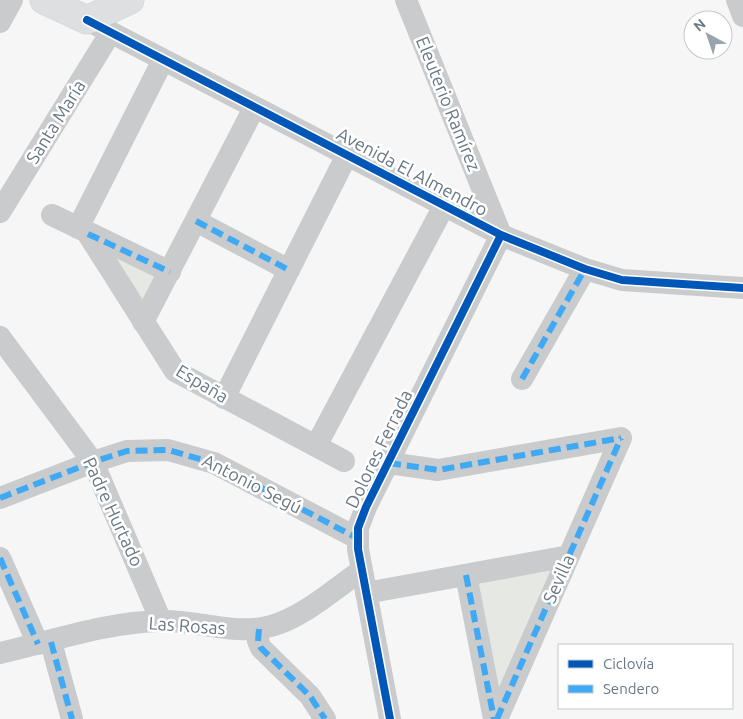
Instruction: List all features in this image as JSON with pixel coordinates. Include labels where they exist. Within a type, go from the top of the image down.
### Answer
[{"type":"main road","points":[[65,7],[130,0]]},
{"type":"street","points":[[0,22],[12,0]]},
{"type":"street","name":"Eleuterio Ramírez","points":[[406,0],[501,236]]},
{"type":"street","points":[[737,0],[743,16]]},
{"type":"street","name":"Avenida El Almendro","points":[[65,7],[254,108],[501,236],[603,276],[641,283],[743,288]]},
{"type":"street","name":"Santa María","points":[[0,212],[111,32]]},
{"type":"street","points":[[83,231],[163,60]]},
{"type":"street","points":[[143,322],[254,108]]},
{"type":"street","points":[[224,398],[347,155]]},
{"type":"street","points":[[316,446],[444,206]]},
{"type":"street","points":[[52,215],[170,272]]},
{"type":"street","points":[[196,221],[288,270]]},
{"type":"street","name":"España","points":[[83,231],[175,371],[344,461]]},
{"type":"street","name":"Dolores Ferrada","points":[[390,719],[357,538],[362,518],[501,236]]},
{"type":"street","points":[[522,379],[585,269]]},
{"type":"street","name":"Padre Hurtado","points":[[0,338],[93,462],[161,621]]},
{"type":"street","name":"Sevilla","points":[[389,464],[438,470],[621,438],[496,719]]},
{"type":"street","name":"Antonio Segú","points":[[0,498],[127,451],[168,450],[214,463],[357,538]]},
{"type":"street","points":[[366,593],[569,556]]},
{"type":"street","points":[[0,558],[45,643],[72,719]]},
{"type":"street","name":"Las Rosas","points":[[0,653],[107,628],[161,621],[189,622],[230,629],[259,629],[274,625],[299,613],[362,570]]},
{"type":"street","name":"Sevilla","points":[[466,575],[496,719]]},
{"type":"street","points":[[259,629],[258,642],[261,648],[310,696],[325,719]]},
{"type":"shaded area","points":[[95,240],[165,274],[142,316]]},
{"type":"shaded area","points":[[563,562],[495,712],[470,580]]},
{"type":"marked path","points":[[196,221],[289,270]]},
{"type":"marked path","points":[[88,234],[170,272]]},
{"type":"marked path","points":[[522,379],[585,269]]},
{"type":"marked path","points":[[389,463],[438,470],[621,438]]},
{"type":"marked path","points":[[497,719],[621,438]]},
{"type":"marked path","points":[[0,498],[127,451],[168,450],[214,463],[357,538]]},
{"type":"marked path","points":[[0,558],[38,644]]},
{"type":"marked path","points":[[466,575],[494,719]]},
{"type":"marked path","points":[[259,629],[258,641],[261,648],[310,696],[325,719]]},
{"type":"marked path","points":[[51,642],[72,719]]},
{"type":"cycle path","points":[[87,20],[501,235],[585,269],[622,280],[743,288]]},
{"type":"cycle path","points":[[390,719],[358,549],[358,528],[366,507],[501,235]]}]
